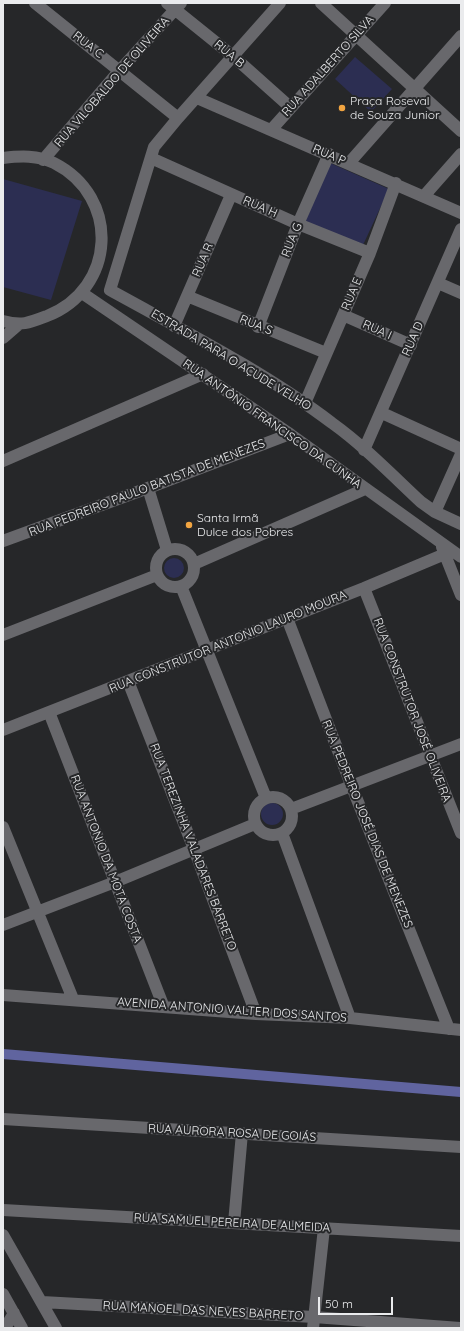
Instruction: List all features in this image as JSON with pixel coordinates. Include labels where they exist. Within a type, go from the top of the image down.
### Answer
[{"type":"street","name":"RUA C","points":[[35,3],[178,118]]},
{"type":"street","points":[[151,158],[160,138],[234,57],[280,3]]},
{"type":"street","points":[[321,3],[414,89],[461,130]]},
{"type":"street","name":"RUA ADALBERTO SILVA","points":[[271,130],[290,107],[385,3]]},
{"type":"street","name":"RUA VILOBALDO DE OLIVEIRA","points":[[43,160],[175,5]]},
{"type":"street","name":"RUA B","points":[[175,5],[290,107]]},
{"type":"street","points":[[349,163],[461,36]]},
{"type":"street","name":"RUA P","points":[[197,98],[396,183],[461,213]]},
{"type":"street","name":"RUA G","points":[[258,327],[298,224],[329,154]]},
{"type":"street","points":[[424,196],[461,154]]},
{"type":"street","points":[[3,158],[26,156],[43,160],[53,163],[76,178],[93,200],[102,226],[101,254],[92,280],[82,293],[62,310],[37,320],[18,325],[3,338]]},
{"type":"street","name":"RUA H","points":[[151,158],[298,224],[370,252]]},
{"type":"street","name":"ESTRADA PARA O AÇUDE VELHO","points":[[151,158],[110,290],[305,403],[334,424],[421,502],[435,512],[461,524]]},
{"type":"street","name":"RUA E","points":[[305,403],[370,252],[396,183]]},
{"type":"street","name":"RUA R","points":[[174,326],[231,195]]},
{"type":"street","name":"RUA D","points":[[364,450],[382,413],[461,228]]},
{"type":"street","points":[[438,283],[461,293]]},
{"type":"street","name":"RUA ANTÔNIO FRANCISCO DA CUNHA","points":[[82,293],[290,434],[450,551]]},
{"type":"street","name":"RUA S","points":[[187,296],[258,327],[326,353]]},
{"type":"street","name":"RUA I","points":[[343,315],[411,345]]},
{"type":"street","points":[[3,321],[18,325]]},
{"type":"street","points":[[3,461],[203,374]]},
{"type":"street","points":[[382,413],[461,449]]},
{"type":"street","name":"RUA PEDREIRO PAULO BATISTA DE MENEZES","points":[[3,541],[290,434]]},
{"type":"street","points":[[435,512],[461,454]]},
{"type":"street","points":[[148,488],[167,550]]},
{"type":"street","points":[[194,564],[365,489]]},
{"type":"street","points":[[173,549],[184,551],[192,559],[194,564],[194,570],[190,580],[181,586],[170,586],[160,580],[157,575],[156,564],[158,558],[167,550],[173,549]]},
{"type":"street","points":[[450,551],[461,595]]},
{"type":"street","name":"RUA CONSTRUTOR ANTONIO LAURO MOURA","points":[[3,730],[364,588],[450,551]]},
{"type":"street","points":[[3,635],[157,575]]},
{"type":"street","points":[[181,586],[266,798]]},
{"type":"street","name":"RUA CONSTRUTOR JOSÉ OLIVEIRA","points":[[364,588],[461,833]]},
{"type":"street","name":"RUA PEDREIRO JOSÉ DIAS DE MENEZES","points":[[287,618],[352,787],[449,1029]]},
{"type":"street","name":"RUA TEREZINHA VALADARES BARRETO","points":[[128,681],[194,849],[256,1014]]},
{"type":"street","name":"RUA ANTONIO DA MOTA COSTA","points":[[49,712],[163,1006]]},
{"type":"street","points":[[291,810],[461,744]]},
{"type":"street","points":[[272,797],[283,800],[291,810],[292,820],[290,825],[282,833],[272,835],[266,834],[262,832],[255,824],[254,812],[261,801],[266,798],[272,797]]},
{"type":"street","points":[[3,925],[115,882],[255,824]]},
{"type":"street","points":[[3,827],[72,999]]},
{"type":"street","points":[[282,833],[350,1018]]},
{"type":"street","name":"AVENIDA ANTONIO VALTER DOS SANTOS","points":[[3,995],[256,1014],[350,1018],[461,1030]]},
{"type":"street","name":"RUA AURORA ROSA DE GOIÁS","points":[[3,1119],[461,1147]]},
{"type":"street","points":[[234,1223],[242,1133]]},
{"type":"street","name":"RUA SAMUEL PEREIRA DE ALMEIDA","points":[[3,1210],[461,1236]]},
{"type":"street","points":[[314,1322],[324,1228]]},
{"type":"street","points":[[3,1234],[56,1328]]},
{"type":"street","points":[[3,1294],[22,1328]]},
{"type":"street","name":"RUA MANOEL DAS NEVES BARRETO","points":[[42,1302],[314,1322],[460,1328]]},
{"type":"street","points":[[5,1328],[14,1314]]},
{"type":"shaded area","points":[[355,57],[392,89],[371,112],[335,79]]},
{"type":"shaded area","points":[[330,163],[389,189],[363,245],[305,222]]},
{"type":"shaded area","points":[[3,179],[82,201],[51,300],[3,287]]},
{"type":"shaded area","points":[[170,558],[178,558],[184,564],[184,572],[178,578],[170,578],[164,572],[164,564]]},
{"type":"shaded area","points":[[272,803],[280,806],[283,814],[280,822],[272,825],[264,822],[261,814],[264,806]]},
{"type":"waterway","points":[[3,1054],[461,1092]]},
{"type":"place","name":"Praça Roseval de Souza Junior","points":[[342,108]]},
{"type":"place","name":"Santa Irmã Dulce dos Pobres","points":[[189,525]]}]
